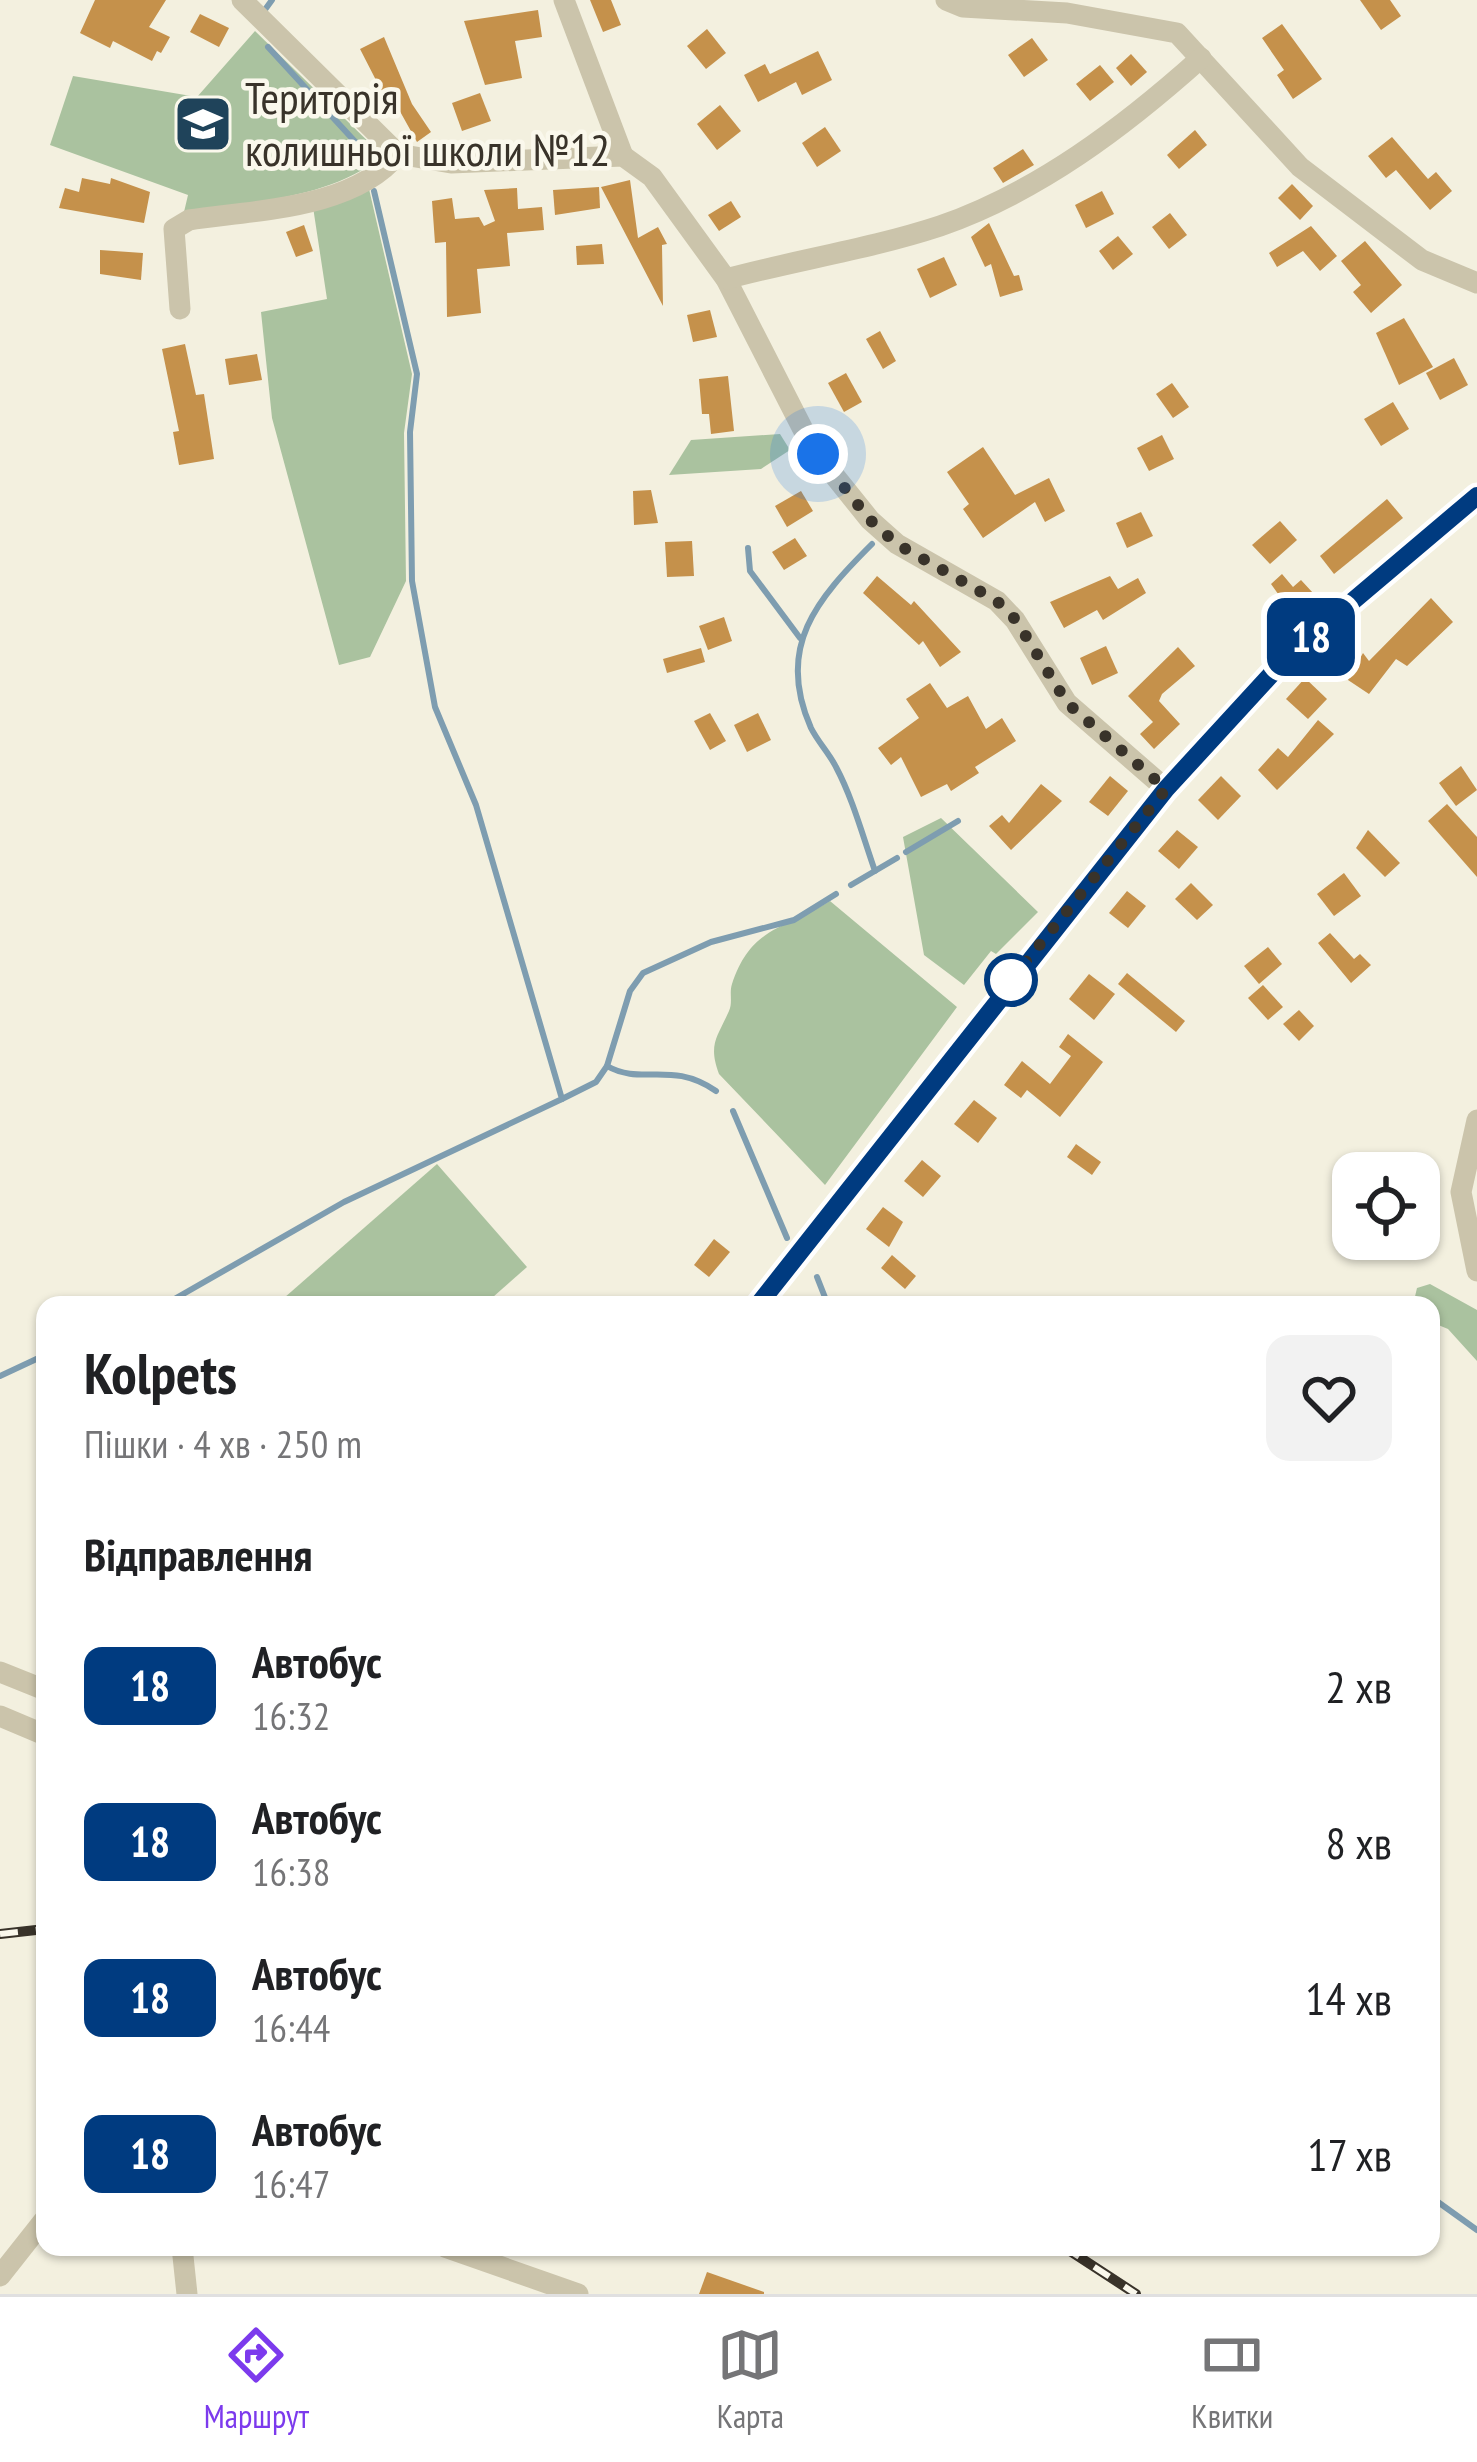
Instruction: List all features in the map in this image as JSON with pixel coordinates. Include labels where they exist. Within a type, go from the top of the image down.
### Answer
[{"type":"street","points":[[242,0],[398,154],[451,163],[623,156]]},
{"type":"street","points":[[564,0],[623,156],[673,201],[725,279],[813,449],[870,520],[897,544],[997,601],[1016,620],[1067,703],[1166,789]]},
{"type":"street","points":[[946,0],[963,7],[1127,21],[1177,33],[1300,167],[1422,260],[1477,283]]},
{"type":"street","points":[[725,279],[940,226],[1020,191],[1138,114],[1201,58]]},
{"type":"street","points":[[180,309],[174,229],[188,220],[292,205],[360,184],[382,174],[398,154]]},
{"type":"street","points":[[765,1296],[1166,789],[1288,656],[1477,496]]},
{"type":"street","points":[[1477,1120],[1461,1192],[1477,1271]]},
{"type":"street","points":[[0,1672],[36,1686]]},
{"type":"street","points":[[0,1716],[36,1731]]},
{"type":"street","points":[[0,2276],[36,2230]]},
{"type":"street","points":[[183,2256],[187,2294]]},
{"type":"street","points":[[471,2256],[578,2294]]},
{"type":"green space","name":"Територія колишньої школи №12","points":[[255,31],[383,156],[314,190],[184,212],[188,195],[50,145],[73,76],[197,97]]},
{"type":"green space","points":[[369,189],[412,374],[404,433],[406,581],[370,657],[339,665],[272,418],[261,312],[327,299],[313,207]]},
{"type":"green space","points":[[780,434],[790,450],[761,469],[669,475],[691,440]]},
{"type":"green space","points":[[941,818],[1038,912],[996,954],[991,951],[964,985],[924,955],[903,837]]},
{"type":"green space","points":[[830,901],[957,1007],[825,1185],[719,1074],[714,1048],[730,1008],[732,984],[749,951],[771,932]]},
{"type":"green space","points":[[437,1164],[527,1267],[494,1296],[286,1296]]},
{"type":"green space","points":[[1430,1284],[1477,1310],[1477,1361],[1440,1326],[1440,1296],[1415,1296],[1417,1288]]},
{"type":"building","points":[[95,0],[166,0],[149,27],[170,37],[161,53],[157,51],[152,61],[113,41],[110,48],[80,33]]},
{"type":"building","points":[[590,0],[611,0],[621,25],[603,32]]},
{"type":"building","points":[[1360,0],[1390,0],[1401,16],[1381,30]]},
{"type":"building","points":[[538,10],[542,37],[515,41],[522,78],[485,85],[464,21]]},
{"type":"building","points":[[200,14],[229,28],[219,47],[190,32]]},
{"type":"building","points":[[1282,24],[1322,79],[1293,99],[1277,75],[1284,70],[1262,38]]},
{"type":"building","points":[[707,29],[726,53],[706,69],[687,46]]},
{"type":"building","points":[[384,37],[412,104],[431,132],[417,142],[392,97],[378,103],[372,89],[379,86],[360,49]]},
{"type":"building","points":[[1032,38],[1048,60],[1024,77],[1008,55]]},
{"type":"building","points":[[818,51],[832,80],[802,95],[796,82],[758,102],[744,75],[765,64],[770,74]]},
{"type":"building","points":[[1131,54],[1147,72],[1131,86],[1116,68]]},
{"type":"building","points":[[1100,65],[1114,82],[1090,101],[1076,84]]},
{"type":"building","points":[[480,93],[491,121],[462,131],[452,103]]},
{"type":"building","points":[[720,105],[741,131],[717,150],[697,124]]},
{"type":"building","points":[[825,127],[841,151],[817,167],[802,143]]},
{"type":"building","points":[[1195,130],[1207,145],[1179,169],[1167,155]]},
{"type":"building","points":[[1392,137],[1428,179],[1436,172],[1452,191],[1430,210],[1396,170],[1386,178],[1368,156]]},
{"type":"building","points":[[1023,149],[1034,165],[1003,183],[993,168]]},
{"type":"building","points":[[82,178],[110,184],[111,178],[150,192],[144,223],[59,208],[65,188],[79,192]]},
{"type":"building","points":[[630,180],[638,238],[658,227],[667,244],[662,245],[663,306],[601,187]]},
{"type":"building","points":[[1292,184],[1313,206],[1300,220],[1278,198]]},
{"type":"building","points":[[599,187],[600,208],[555,215],[553,190]]},
{"type":"building","points":[[517,188],[518,209],[542,207],[544,230],[507,233],[510,266],[477,269],[481,313],[447,317],[446,242],[435,243],[432,201],[452,198],[455,219],[479,217],[484,226],[495,221],[484,190]]},
{"type":"building","points":[[1102,191],[1114,214],[1086,228],[1075,205]]},
{"type":"building","points":[[731,201],[741,217],[719,231],[708,215]]},
{"type":"building","points":[[1170,213],[1187,235],[1169,249],[1152,227]]},
{"type":"building","points":[[989,223],[1023,290],[1000,297],[991,264],[985,267],[971,237]]},
{"type":"building","points":[[304,225],[313,251],[296,257],[286,232]]},
{"type":"building","points":[[1311,226],[1337,256],[1320,271],[1303,251],[1277,267],[1269,253]]},
{"type":"building","points":[[1118,236],[1133,254],[1113,270],[1099,251]]},
{"type":"building","points":[[1365,241],[1402,285],[1371,313],[1353,292],[1361,285],[1341,261]]},
{"type":"building","points":[[602,244],[604,264],[577,265],[576,246]]},
{"type":"building","points":[[100,250],[143,253],[141,280],[100,274]]},
{"type":"building","points":[[944,257],[957,285],[930,298],[917,269]]},
{"type":"building","points":[[710,310],[717,337],[693,342],[687,315]]},
{"type":"building","points":[[1404,318],[1433,367],[1399,385],[1376,333]]},
{"type":"building","points":[[880,331],[896,361],[883,369],[866,339]]},
{"type":"building","points":[[185,344],[196,395],[204,394],[214,459],[179,465],[173,432],[179,431],[162,349]]},
{"type":"building","points":[[257,354],[262,380],[229,385],[225,359]]},
{"type":"building","points":[[1454,358],[1468,385],[1440,400],[1426,373]]},
{"type":"building","points":[[846,373],[862,402],[844,412],[828,383]]},
{"type":"building","points":[[728,376],[734,431],[711,434],[709,414],[702,414],[699,379]]},
{"type":"building","points":[[1172,383],[1189,407],[1173,418],[1156,394]]},
{"type":"building","points":[[1393,402],[1409,429],[1381,446],[1364,419]]},
{"type":"building","points":[[1162,435],[1174,459],[1149,471],[1137,448]]},
{"type":"building","points":[[983,447],[1015,495],[1049,478],[1065,511],[1045,522],[1035,502],[983,538],[963,509],[969,504],[947,472]]},
{"type":"building","points":[[651,490],[658,523],[634,525],[633,491]]},
{"type":"building","points":[[801,491],[813,511],[787,527],[775,506]]},
{"type":"building","points":[[1387,499],[1403,518],[1334,574],[1320,556]]},
{"type":"building","points":[[1141,512],[1153,536],[1127,548],[1116,523]]},
{"type":"building","points":[[1280,521],[1297,540],[1270,564],[1252,545]]},
{"type":"building","points":[[795,538],[807,556],[784,570],[772,552]]},
{"type":"building","points":[[692,541],[694,576],[667,577],[665,542]]},
{"type":"building","points":[[1282,574],[1293,587],[1301,580],[1313,593],[1291,612],[1271,584]]},
{"type":"building","points":[[877,576],[911,605],[914,601],[961,652],[940,667],[923,641],[919,645],[863,593]]},
{"type":"building","points":[[1110,576],[1118,589],[1138,578],[1146,593],[1103,620],[1097,610],[1064,628],[1050,602]]},
{"type":"building","points":[[1431,598],[1453,622],[1407,666],[1396,659],[1369,694],[1348,680],[1363,653],[1369,661]]},
{"type":"building","points":[[724,617],[732,641],[708,650],[699,626]]},
{"type":"building","points":[[1106,646],[1118,673],[1092,685],[1080,658]]},
{"type":"building","points":[[1178,647],[1195,666],[1162,694],[1159,701],[1180,724],[1154,749],[1140,734],[1153,722],[1128,696]]},
{"type":"building","points":[[701,648],[705,662],[667,673],[663,659]]},
{"type":"building","points":[[1305,678],[1327,699],[1308,719],[1286,699]]},
{"type":"building","points":[[930,683],[947,708],[968,696],[986,729],[1002,718],[1016,741],[975,767],[979,773],[951,791],[947,784],[921,797],[901,757],[891,765],[878,748],[919,718],[906,699]]},
{"type":"building","points":[[710,713],[726,741],[710,750],[694,721]]},
{"type":"building","points":[[758,713],[771,740],[747,752],[734,725]]},
{"type":"building","points":[[1318,720],[1334,734],[1277,790],[1258,770],[1278,748],[1288,757]]},
{"type":"building","points":[[1461,766],[1477,790],[1456,806],[1439,783]]},
{"type":"building","points":[[1110,776],[1128,791],[1108,816],[1089,802]]},
{"type":"building","points":[[1221,776],[1241,796],[1218,820],[1198,800]]},
{"type":"building","points":[[1041,784],[1062,801],[1011,850],[989,826],[1002,815],[1009,823]]},
{"type":"building","points":[[1447,804],[1477,837],[1477,877],[1428,821]]},
{"type":"building","points":[[1177,830],[1198,847],[1179,869],[1158,851]]},
{"type":"building","points":[[1368,830],[1400,863],[1385,877],[1356,848]]},
{"type":"building","points":[[1344,873],[1361,896],[1334,916],[1317,894]]},
{"type":"building","points":[[1191,883],[1213,905],[1197,920],[1175,899]]},
{"type":"building","points":[[1127,891],[1146,906],[1128,928],[1109,913]]},
{"type":"building","points":[[1330,933],[1354,959],[1360,954],[1371,965],[1351,983],[1318,943]]},
{"type":"building","points":[[1268,947],[1282,964],[1259,984],[1244,966]]},
{"type":"building","points":[[1127,973],[1185,1021],[1176,1032],[1118,984]]},
{"type":"building","points":[[1089,974],[1115,994],[1094,1020],[1069,999]]},
{"type":"building","points":[[1263,985],[1283,1007],[1268,1020],[1248,998]]},
{"type":"building","points":[[1299,1010],[1314,1026],[1299,1041],[1283,1024]]},
{"type":"building","points":[[1068,1034],[1103,1062],[1060,1117],[1027,1090],[1021,1098],[1004,1085],[1022,1061],[1050,1084],[1071,1056],[1059,1047]]},
{"type":"building","points":[[974,1100],[997,1118],[978,1143],[954,1124]]},
{"type":"building","points":[[1076,1144],[1101,1162],[1092,1175],[1067,1157]]},
{"type":"building","points":[[922,1160],[941,1176],[923,1197],[904,1181]]},
{"type":"building","points":[[883,1207],[903,1222],[889,1247],[866,1229]]},
{"type":"building","points":[[714,1239],[730,1252],[709,1277],[694,1265]]},
{"type":"building","points":[[892,1255],[916,1276],[905,1289],[881,1268]]},
{"type":"building","points":[[707,2272],[764,2292],[764,2294],[699,2294]]},
{"type":"waterway","points":[[264,11],[272,0]]},
{"type":"waterway","points":[[268,47],[372,160],[374,170]]},
{"type":"waterway","points":[[180,1296],[344,1202],[562,1099],[476,805],[435,707],[412,581],[410,432],[417,374],[374,191]]},
{"type":"waterway","points":[[872,544],[819,605],[807,626],[798,673],[811,728],[842,779],[875,871]]},
{"type":"waterway","points":[[748,548],[750,571],[800,638]]},
{"type":"waterway","points":[[906,852],[958,821]]},
{"type":"waterway","points":[[851,885],[897,858]]},
{"type":"waterway","points":[[562,1099],[596,1082],[607,1066],[630,991],[643,973],[711,942],[794,920],[836,894]]},
{"type":"waterway","points":[[607,1066],[632,1074],[685,1077],[716,1091]]},
{"type":"waterway","points":[[733,1111],[787,1238]]},
{"type":"waterway","points":[[817,1277],[824,1296]]},
{"type":"waterway","points":[[0,1376],[36,1359]]},
{"type":"waterway","points":[[1440,2203],[1477,2230]]},
{"type":"railway","points":[[0,1934],[36,1930]]},
{"type":"railway","points":[[1078,2256],[1136,2294]]},
{"type":"bus line","name":"18","points":[[765,1296],[988,1008],[1166,789],[1288,656],[1477,496]]},
{"type":"place","name":"Територія колишньої школи №12","points":[[203,124]]},
{"type":"route","points":[[818,454],[870,520],[897,544],[997,601],[1016,620],[1067,703],[1166,789],[1011,980]]}]
